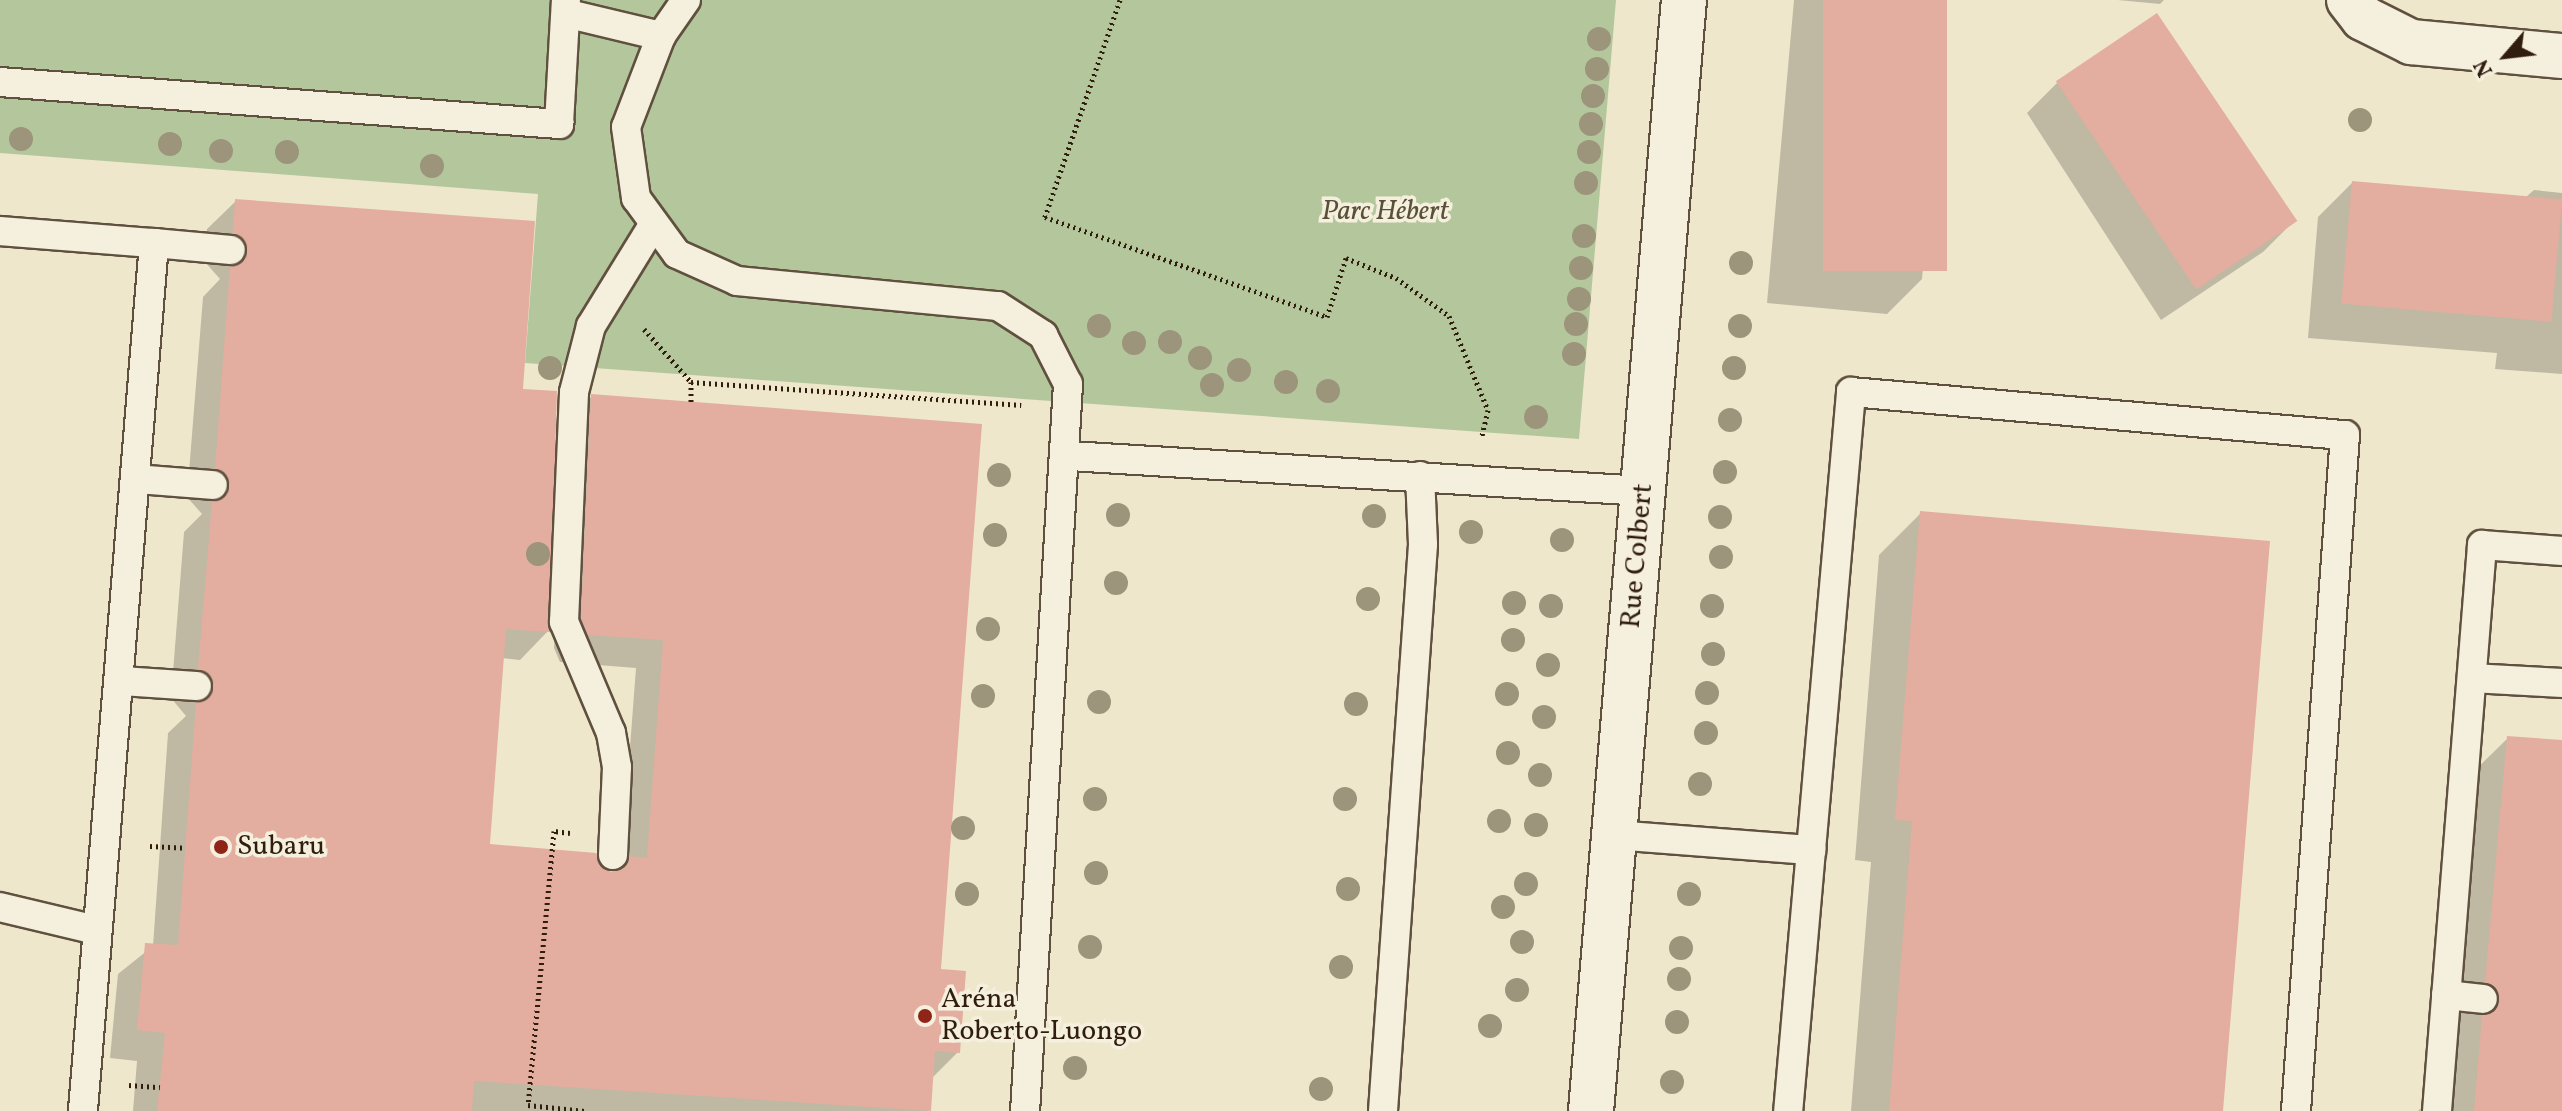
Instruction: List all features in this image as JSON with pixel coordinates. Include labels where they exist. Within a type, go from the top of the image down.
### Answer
[{"type":"street","name":"Rue Colbert","points":[[1591,1111],[1684,0]]},
{"type":"street","points":[[2349,0],[2363,18],[2411,42],[2562,56]]},
{"type":"lane","points":[[686,0],[661,36],[626,127],[626,158],[652,227],[677,254],[737,281],[969,298],[1025,317],[1068,384],[1070,456],[1025,1111]]},
{"type":"lane","points":[[0,82],[559,124],[568,7],[661,36]]},
{"type":"lane","points":[[613,855],[617,767],[611,733],[564,622],[574,392],[591,326],[609,289],[652,227]]},
{"type":"lane","points":[[0,231],[231,250]]},
{"type":"lane","points":[[83,1111],[92,929],[106,892],[154,243]]},
{"type":"lane","points":[[1788,1111],[1851,392],[2345,435],[2296,1111]]},
{"type":"lane","points":[[1070,456],[1644,491]]},
{"type":"lane","points":[[1383,1111],[1423,544],[1420,476]]},
{"type":"lane","points":[[136,479],[213,485]]},
{"type":"lane","points":[[2437,1111],[2482,545],[2562,551]]},
{"type":"lane","points":[[2472,678],[2562,683]]},
{"type":"lane","points":[[121,681],[197,686]]},
{"type":"lane","points":[[1615,835],[1811,850]]},
{"type":"lane","points":[[0,907],[92,929]]},
{"type":"lane","points":[[2446,995],[2483,999]]},
{"type":"path","points":[[1120,0],[1045,217],[1327,317],[1346,258],[1396,278],[1449,316],[1488,410],[1482,441]]},
{"type":"path","points":[[609,289],[691,382],[691,402]]},
{"type":"path","points":[[691,382],[1033,406]]},
{"type":"path","points":[[585,835],[554,831],[528,1105],[585,1111]]},
{"type":"green space","name":"Parc Hébert","points":[[0,0],[1616,0],[1579,439],[525,363],[538,194],[0,153]]},
{"type":"building","points":[[1823,0],[1947,0],[1947,271],[1823,271]]},
{"type":"building","points":[[2157,13],[2297,221],[2196,289],[2056,81]]},
{"type":"building","points":[[2352,181],[2562,199],[2551,322],[2341,304]]},
{"type":"building","points":[[235,199],[535,221],[523,389],[557,391],[550,632],[506,629],[490,844],[596,853],[611,872],[630,856],[647,858],[663,640],[588,635],[581,619],[591,394],[982,424],[941,969],[966,971],[960,1053],[935,1051],[931,1111],[474,1081],[472,1111],[157,1111],[165,1033],[137,1030],[145,943],[178,945],[196,703],[214,688],[198,669],[212,502],[230,486],[215,468],[230,267],[248,251],[233,233]]},
{"type":"building","points":[[1920,511],[2270,541],[2223,1111],[1889,1111],[1912,821],[1895,820]]},
{"type":"building","points":[[2507,736],[2562,740],[2562,1111],[2474,1111],[2482,1016],[2500,1000],[2485,982]]},
{"type":"place","name":"Subaru","points":[[221,847]]},
{"type":"place","name":"Aréna Roberto-Luongo","points":[[925,1016]]}]
